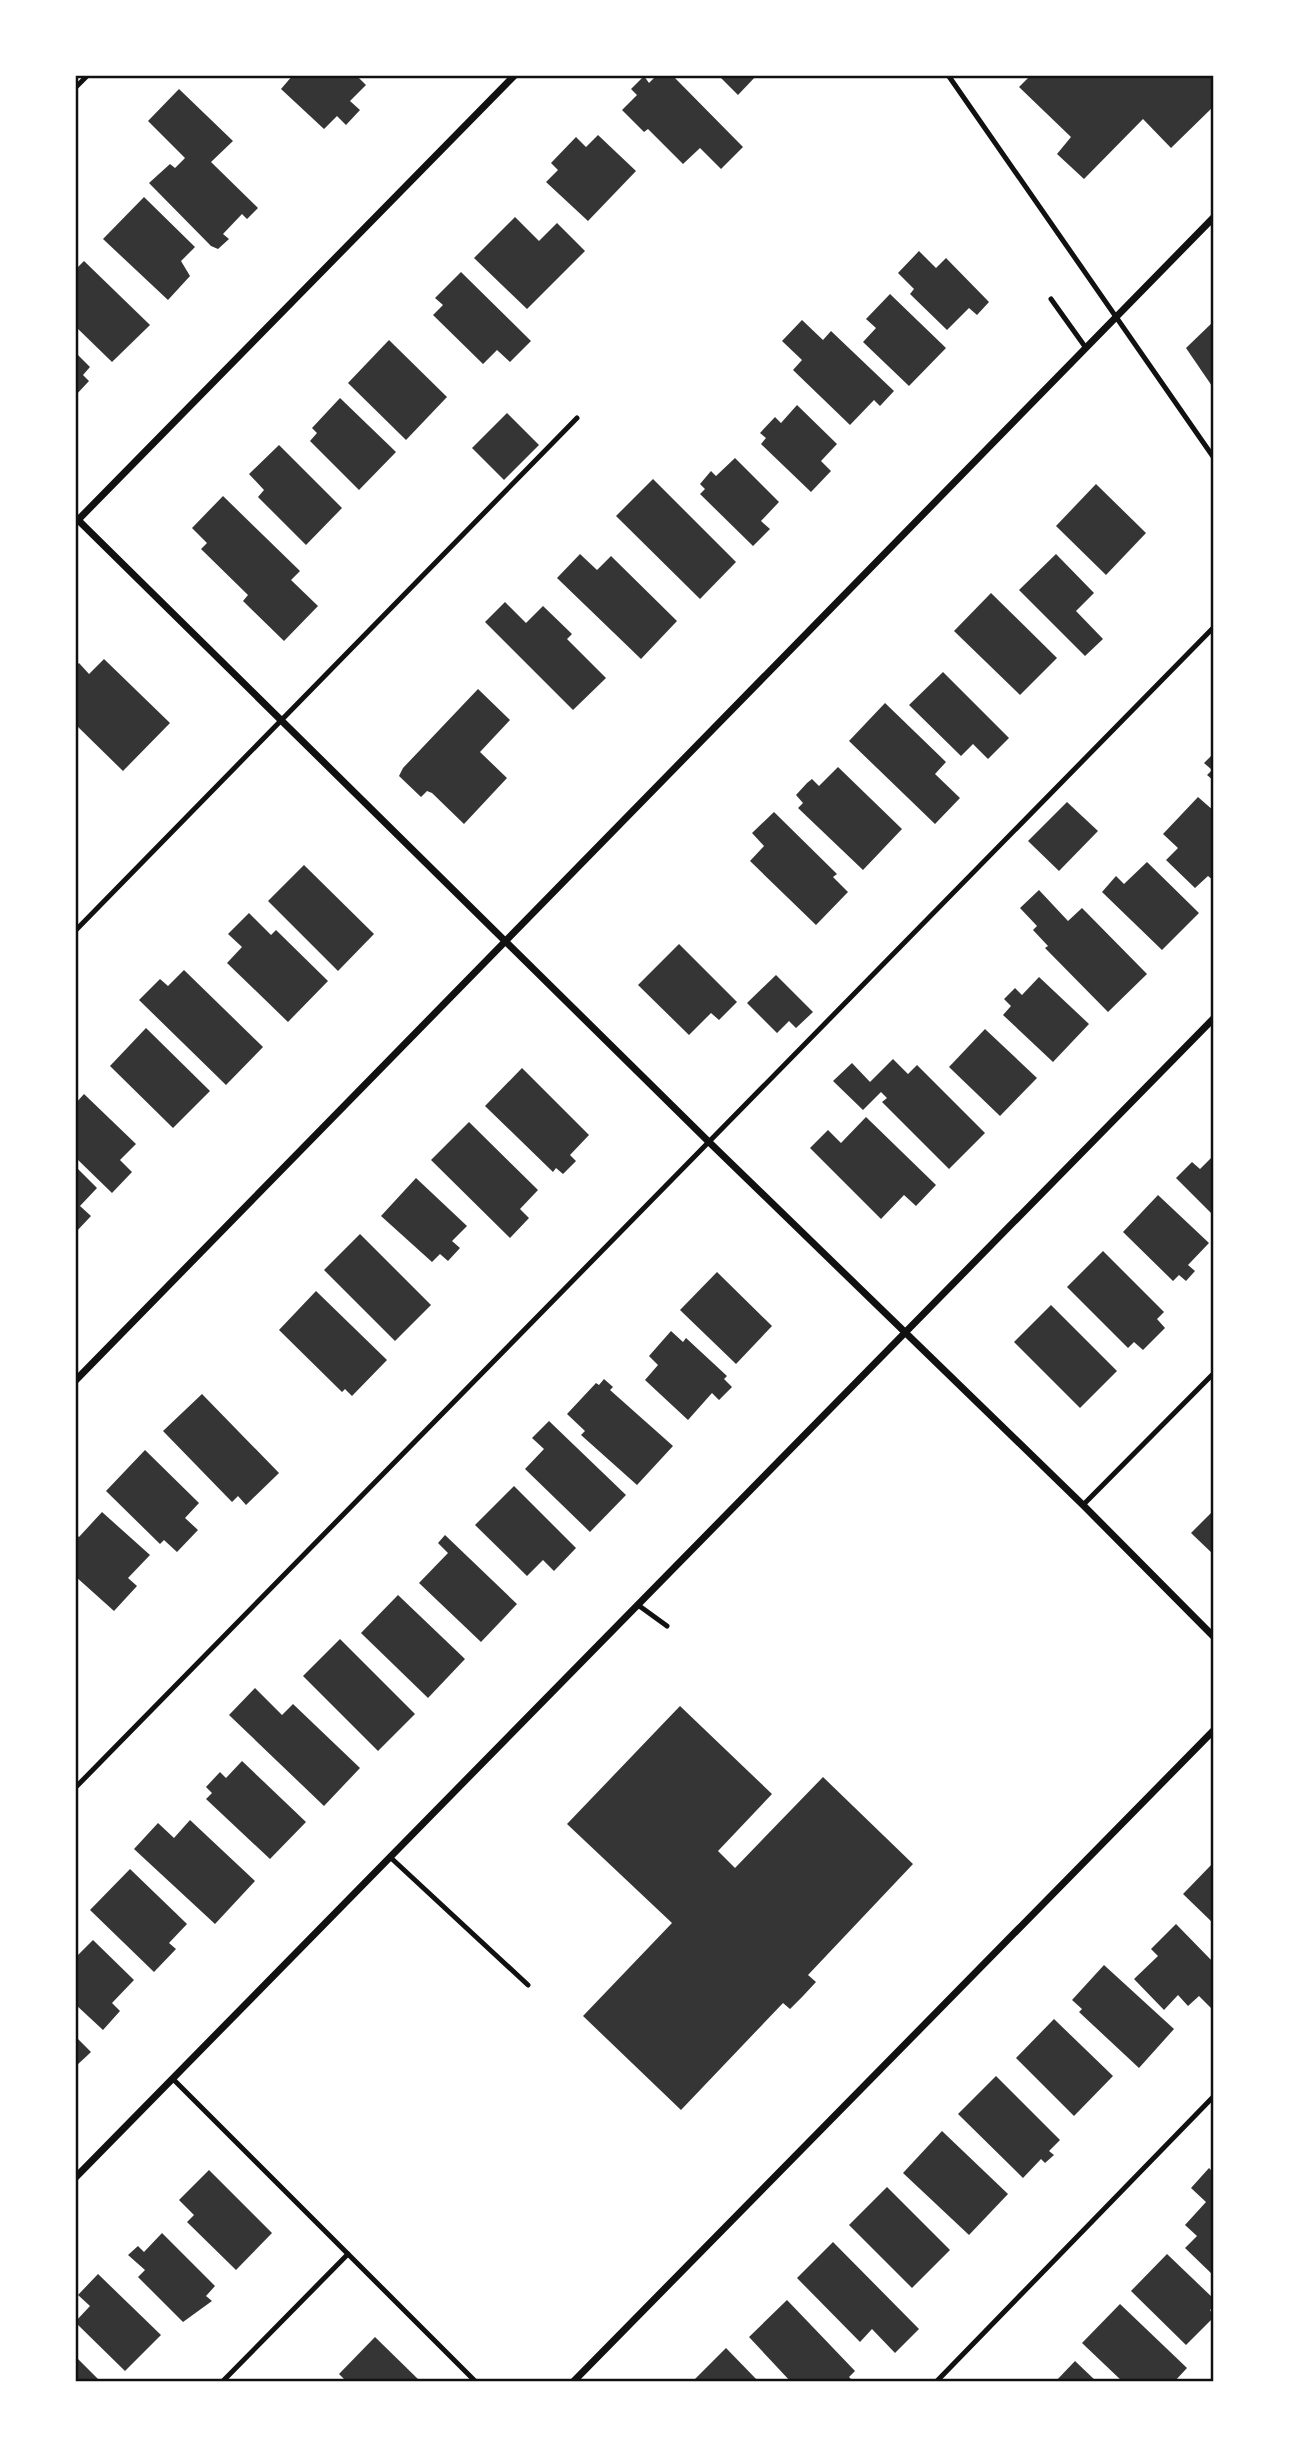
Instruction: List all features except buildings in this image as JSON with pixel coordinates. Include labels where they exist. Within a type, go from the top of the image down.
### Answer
[{"type":"street","points":[[515,75],[76,520],[904,1333],[1083,1505],[1214,1637]]},
{"type":"street","points":[[75,1381],[1214,217]]},
{"type":"street","points":[[75,2178],[1214,1018]]},
{"type":"street","points":[[573,2382],[1214,1730]]},
{"type":"lane","points":[[75,89],[88,75]]},
{"type":"lane","points":[[948,75],[1214,458]]},
{"type":"lane","points":[[1051,299],[1086,348]]},
{"type":"lane","points":[[75,931],[577,418]]},
{"type":"lane","points":[[75,1788],[1214,627]]},
{"type":"lane","points":[[1083,1505],[1214,1373]]},
{"type":"lane","points":[[638,1605],[667,1626]]},
{"type":"lane","points":[[390,1857],[528,1984]]},
{"type":"lane","points":[[173,2079],[476,2382]]},
{"type":"lane","points":[[936,2382],[1214,2096]]},
{"type":"lane","points":[[222,2382],[348,2254]]}]
